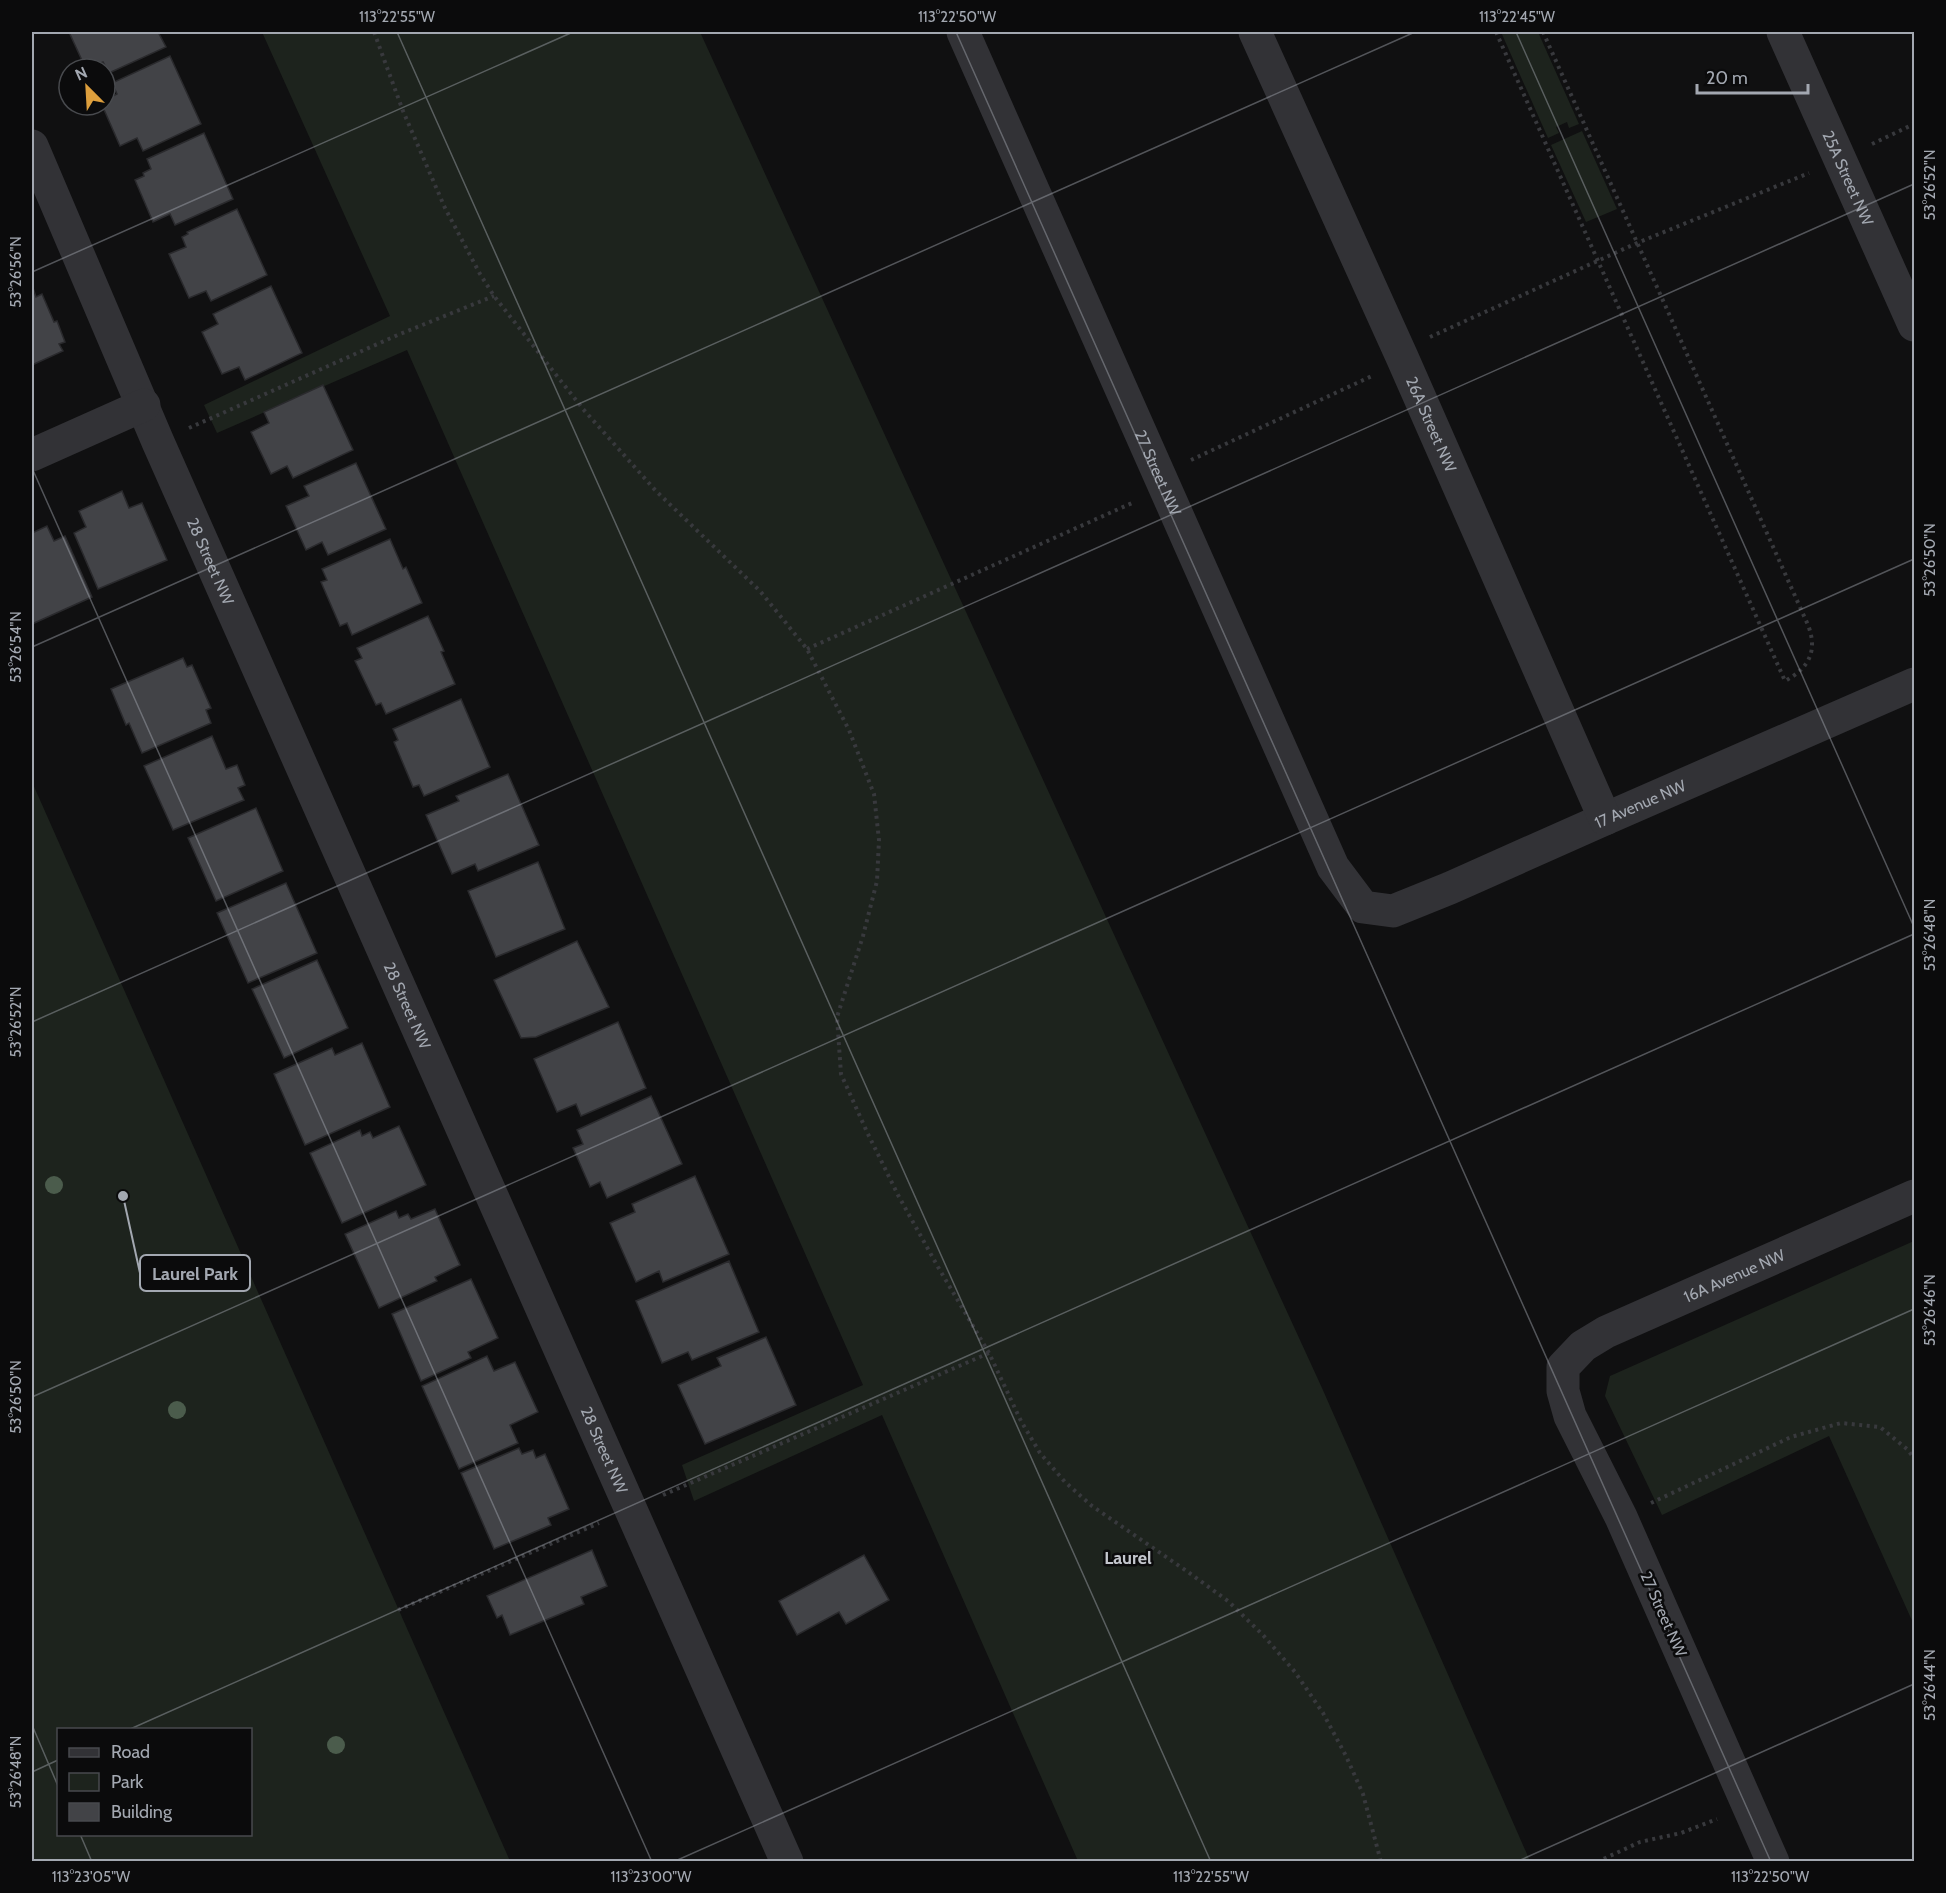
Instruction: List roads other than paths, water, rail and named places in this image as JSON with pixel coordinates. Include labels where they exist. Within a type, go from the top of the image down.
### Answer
[{"type":"street","name":"27 Street NW","points":[[963,32],[1333,867],[1363,908]]},
{"type":"street","name":"26A Street NW","points":[[1255,32],[1402,357],[1605,819]]},
{"type":"street","name":"25A Street NW","points":[[1783,32],[1914,325]]},
{"type":"street","name":"28 Street NW","points":[[32,146],[158,442],[788,1862]]},
{"type":"street","points":[[32,455],[144,405]]},
{"type":"street","name":"17 Avenue NW","points":[[1363,908],[1393,911],[1450,888],[1914,684]]},
{"type":"street","name":"16A Avenue NW","points":[[1563,1366],[1582,1346],[1606,1332],[1914,1196]]},
{"type":"street","name":"27 Street NW","points":[[1563,1366],[1563,1391],[1570,1416],[1621,1517],[1773,1862]]},
{"type":"place","name":"Laurel Park","points":[[123,1196]]},
{"type":"district","name":"Laurel","points":[[1128,1558]]}]
